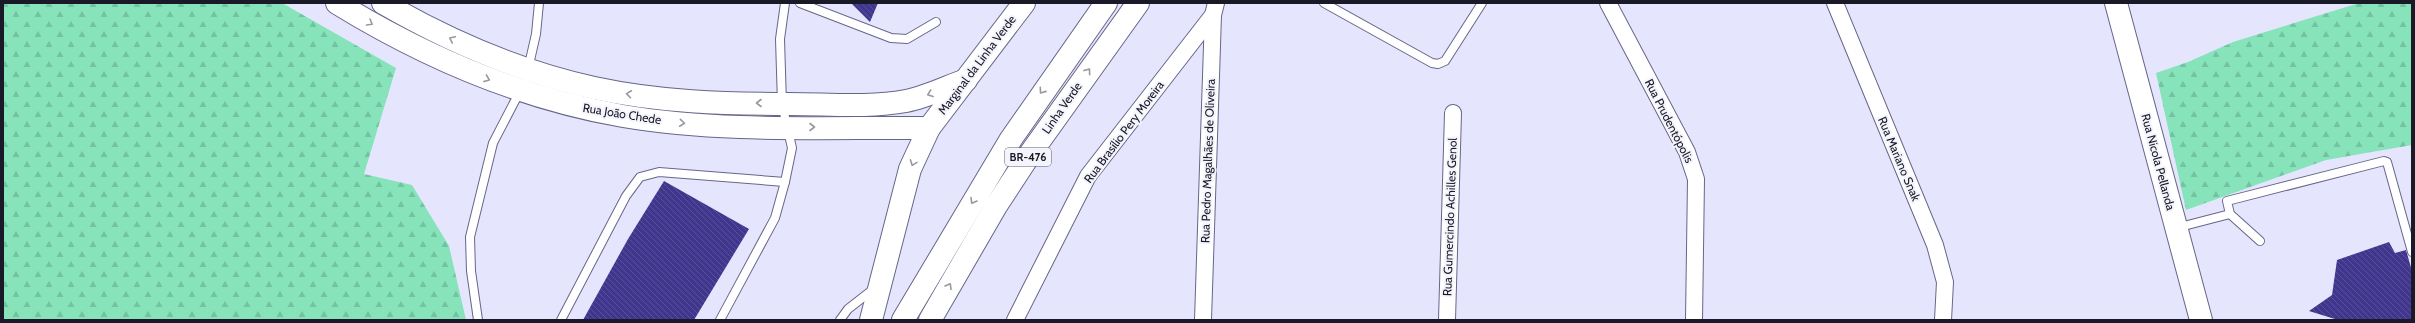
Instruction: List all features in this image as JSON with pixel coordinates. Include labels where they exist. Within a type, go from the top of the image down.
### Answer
[{"type":"main road","name":"Rua João Chede","points":[[337,3],[415,47],[467,71],[660,98],[716,103],[873,104],[906,101],[966,80]]},
{"type":"main road","name":"Rua João Chede","points":[[383,3],[524,80],[586,109],[625,116],[699,125],[929,128]]},
{"type":"main road","name":"Marginal da Linha Verde","points":[[871,320],[910,170],[929,128],[1024,3]]},
{"type":"main road","name":"Linha Verde","points":[[903,320],[1011,139],[1106,3]]},
{"type":"main road","name":"Linha Verde","points":[[930,320],[996,206],[1030,154],[1138,3]]},
{"type":"main road","name":"Rua Nicola Pellanda","points":[[2116,3],[2201,320]]},
{"type":"street","name":"Rua Prudentópolis","points":[[1608,3],[1687,152],[1696,179],[1694,320]]},
{"type":"street","name":"Rua Mariano Snak","points":[[1834,3],[1935,245],[1944,282],[1943,320]]},
{"type":"street","name":"Rua Brasílio Pery Moreira","points":[[1014,320],[1088,176],[1215,9]]},
{"type":"street","name":"Rua Pedro Magalhães de Oliveira","points":[[1203,320],[1215,9]]},
{"type":"street","name":"Rua Gumercindo Achilles Genol","points":[[1447,320],[1453,113]]},
{"type":"lane","points":[[478,320],[471,271],[470,237],[493,142],[524,80],[536,34],[539,3]]},
{"type":"lane","points":[[720,320],[775,218],[785,182],[792,148],[782,104],[780,39],[785,3]]},
{"type":"lane","points":[[800,3],[891,38],[907,39],[936,22]]},
{"type":"lane","points":[[1324,3],[1432,63],[1438,64],[1446,61],[1482,3]]},
{"type":"lane","points":[[2260,241],[2230,214],[2227,201],[2384,160],[2387,162],[2412,252]]},
{"type":"lane","points":[[561,320],[626,196],[640,177],[659,172],[785,182]]},
{"type":"lane","points":[[2176,228],[2230,214]]},
{"type":"lane","points":[[840,320],[848,309],[881,284]]},
{"type":"green space","points":[[3,3],[282,3],[396,68],[364,174],[412,185],[449,246],[466,320],[3,320]]},
{"type":"green space","points":[[2359,3],[2412,3],[2412,145],[2326,160],[2186,210],[2156,73],[2188,62],[2233,42]]},
{"type":"building","points":[[851,3],[878,3],[870,22]]},
{"type":"building","points":[[664,181],[749,229],[694,320],[583,320],[628,239]]},
{"type":"building","points":[[2389,242],[2395,253],[2406,250],[2412,271],[2412,320],[2338,320],[2309,311],[2332,295],[2337,260]]}]
